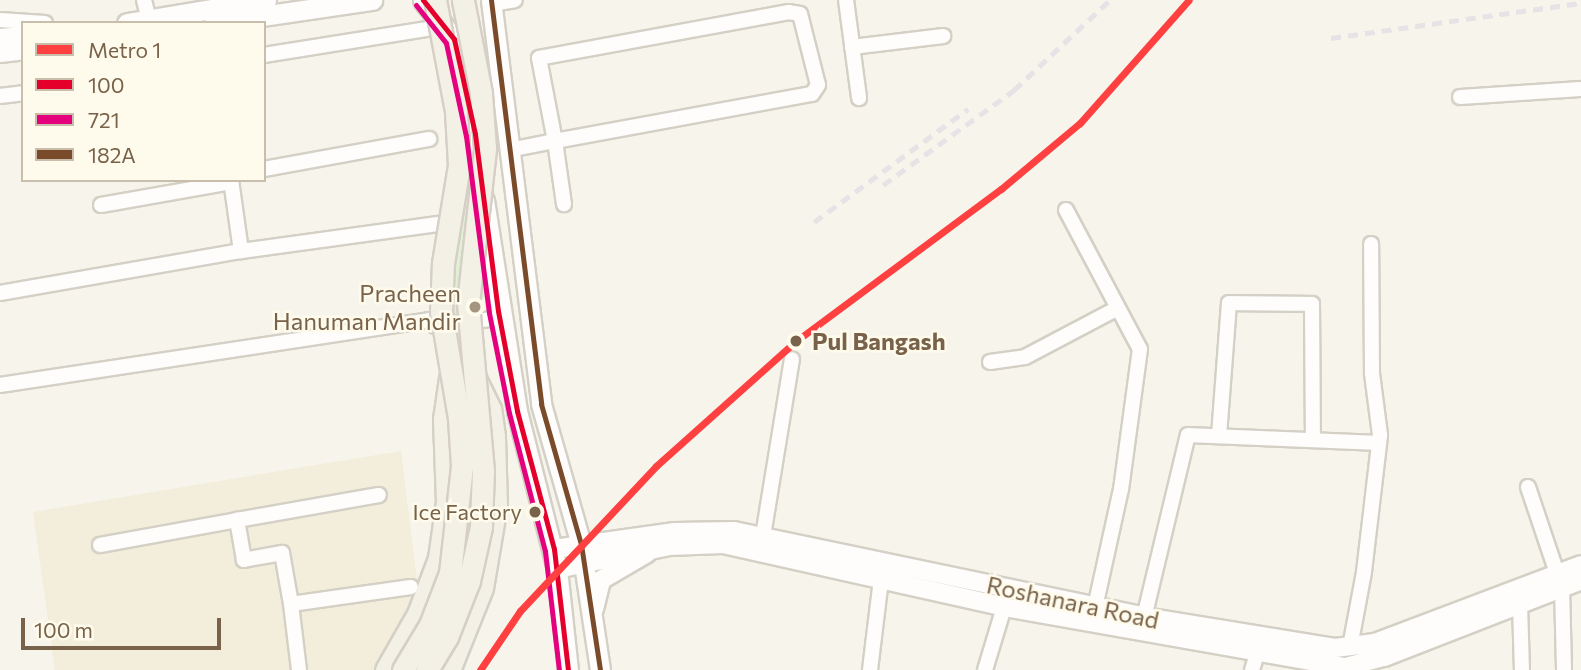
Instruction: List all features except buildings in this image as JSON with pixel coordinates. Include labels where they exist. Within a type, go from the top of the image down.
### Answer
[{"type":"main road","points":[[228,21],[372,0]]},
{"type":"main road","points":[[423,0],[454,38],[475,134],[500,323],[517,411],[556,559],[568,670]]},
{"type":"main road","points":[[403,670],[430,625],[450,573],[458,523],[462,466],[441,312],[443,263],[459,165],[456,111],[435,0]]},
{"type":"main road","points":[[427,670],[447,637],[469,581],[481,527],[483,471],[468,303],[485,148],[481,93],[463,0]]},
{"type":"main road","points":[[129,21],[148,6],[255,1]]},
{"type":"main road","points":[[491,2],[541,404],[583,553],[594,609],[600,670]]},
{"type":"main road","points":[[0,38],[21,36]]},
{"type":"main road","points":[[0,52],[21,49]]},
{"type":"main road","points":[[386,670],[418,614],[439,558],[447,502],[444,419],[451,372]]},
{"type":"main road","points":[[449,670],[470,621],[489,557],[497,475],[490,409],[475,378]]},
{"type":"street","points":[[491,2],[515,0]]},
{"type":"street","points":[[846,0],[859,98]]},
{"type":"street","points":[[509,150],[555,141],[812,94],[818,85],[800,14],[789,12],[539,58],[555,141],[564,204]]},
{"type":"street","points":[[0,20],[21,21]]},
{"type":"street","points":[[266,55],[446,26]]},
{"type":"street","points":[[852,47],[943,36]]},
{"type":"street","points":[[1461,97],[1581,89]]},
{"type":"street","points":[[0,96],[21,93]]},
{"type":"street","points":[[266,169],[429,139]]},
{"type":"street","points":[[101,205],[226,182]]},
{"type":"street","points":[[231,182],[241,251]]},
{"type":"street","points":[[1066,210],[1140,349],[1121,489],[1095,607]]},
{"type":"street","points":[[0,293],[241,251],[438,224]]},
{"type":"street","points":[[1350,647],[1364,572],[1379,443],[1380,411],[1372,373],[1371,244]]},
{"type":"street","points":[[1219,436],[1229,303],[1312,304],[1313,440]]},
{"type":"street","points":[[990,362],[1025,357],[1118,308]]},
{"type":"street","points":[[0,385],[429,320],[435,326],[500,323]]},
{"type":"street","points":[[763,536],[792,359]]},
{"type":"street","points":[[1143,623],[1188,435],[1379,443]]},
{"type":"street","points":[[1528,487],[1560,580],[1564,670]]},
{"type":"street","points":[[100,545],[379,495]]},
{"type":"street","points":[[237,520],[244,560],[282,553],[299,670]]},
{"type":"street","name":"Roshanara Road","points":[[556,559],[710,530],[763,536],[1095,607],[1254,662],[1346,668],[1384,657],[1520,604],[1581,565]]},
{"type":"street","name":"Roshanara Road","points":[[583,553],[723,544],[1004,607],[1295,644],[1350,647],[1376,643],[1560,580],[1581,580]]},
{"type":"street","points":[[594,609],[601,580],[653,549]]},
{"type":"street","points":[[870,670],[881,579]]},
{"type":"street","points":[[291,604],[411,587]]},
{"type":"street","points":[[1520,604],[1522,670]]},
{"type":"street","points":[[985,670],[1004,607]]},
{"type":"shaded area","points":[[401,451],[420,604],[381,670],[55,670],[33,512]]},
{"type":"green space","points":[[474,202],[486,294],[482,300],[461,303],[462,313],[433,318],[449,205]]},
{"type":"railway","points":[[883,185],[1014,90],[1110,0]]},
{"type":"railway","points":[[1331,38],[1581,3]]},
{"type":"railway","points":[[814,222],[968,109]]},
{"type":"metro line","name":"1","points":[[480,670],[520,611],[656,466],[796,341],[1001,189],[1080,123],[1189,0]]},
{"type":"transit line","name":"100","points":[[423,0],[454,39],[475,134],[498,311],[517,411],[554,549],[568,670]]},
{"type":"transit line","name":"182A","points":[[491,0],[541,404],[581,544],[600,670]]},
{"type":"transit line","name":"721","points":[[416,5],[446,43],[466,136],[489,313],[509,413],[545,551],[559,670]]},
{"type":"place","name":"Pracheen Hanuman Mandir","points":[[475,307]]},
{"type":"place","name":"Pul Bangash","points":[[796,341]]},
{"type":"place","name":"Ice Factory","points":[[535,512]]}]
